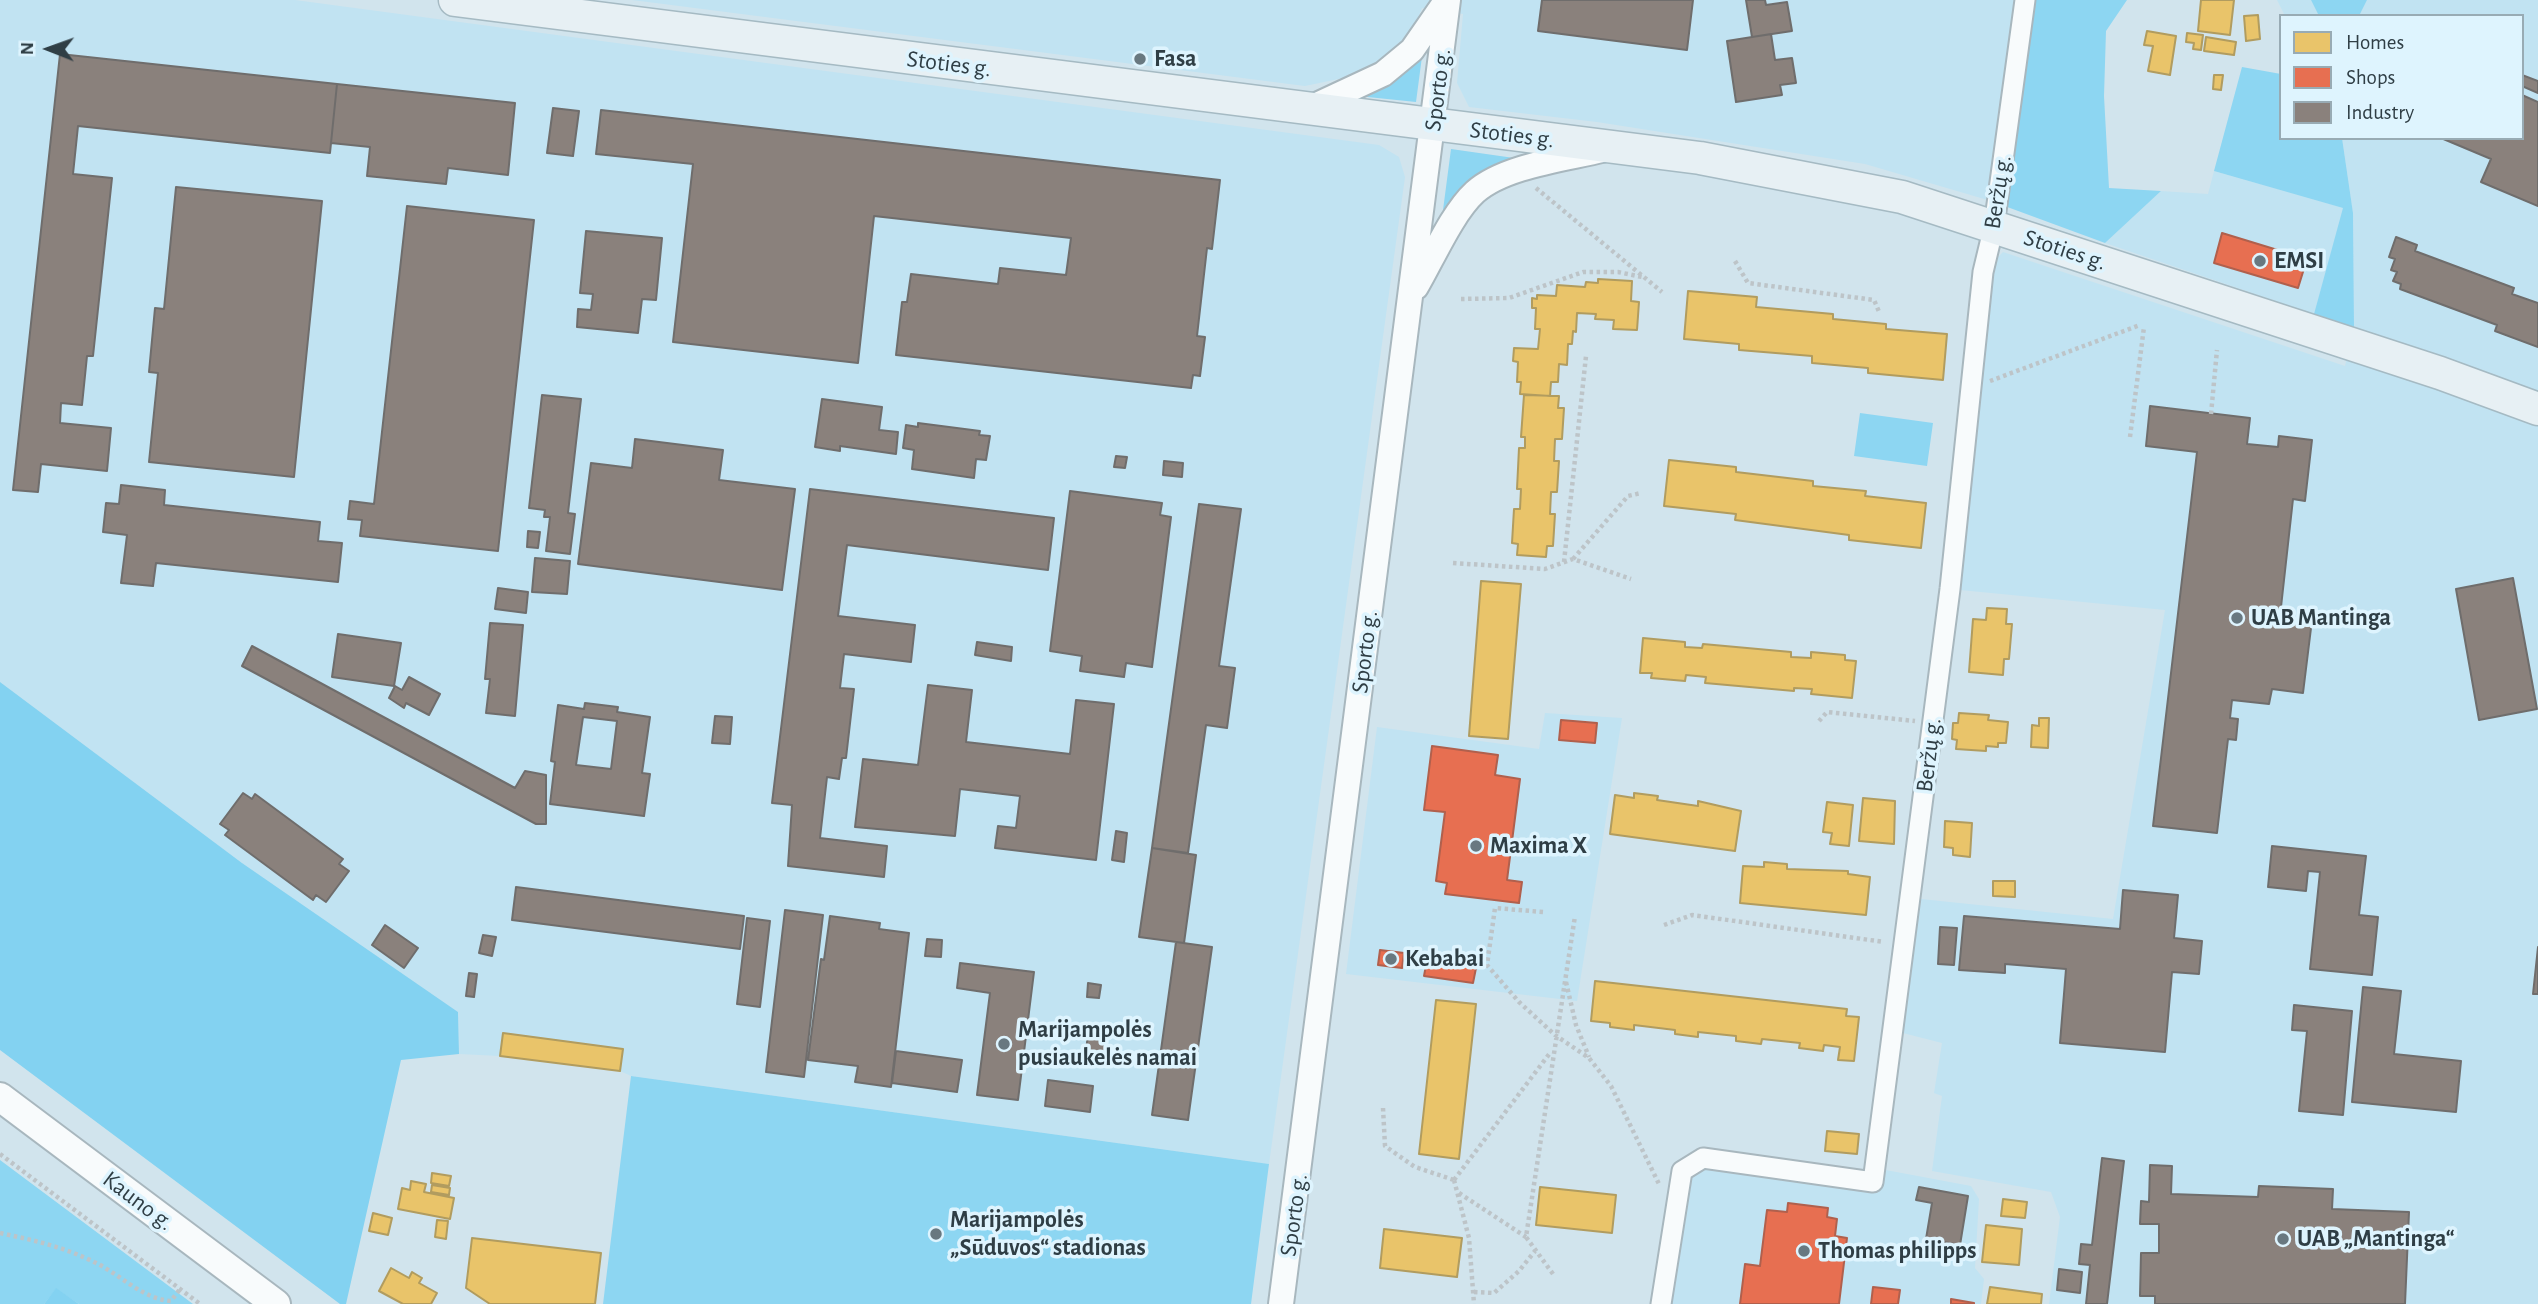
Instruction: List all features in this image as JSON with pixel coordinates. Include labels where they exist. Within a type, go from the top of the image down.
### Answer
[{"type":"main road","name":"Stoties g.","points":[[454,0],[1700,158],[1839,183],[1902,197],[1994,226],[2538,409]]},
{"type":"main road","name":"Kauno g.","points":[[0,1097],[276,1304]]},
{"type":"street","points":[[1305,110],[1383,74],[1412,50],[1448,0]]},
{"type":"street","name":"Sporto g.","points":[[1281,1304],[1448,0]]},
{"type":"street","name":"Beržų g.","points":[[1661,1304],[1682,1171],[1703,1158],[1872,1182],[1934,723],[1983,272],[1994,226],[2025,0]]},
{"type":"street","points":[[1408,300],[1461,210],[1476,191],[1503,175],[1612,148]]},
{"type":"path","points":[[1517,172],[1662,292]]},
{"type":"path","points":[[1735,261],[1748,283],[1874,300],[1880,314]]},
{"type":"path","points":[[1461,299],[1509,298],[1583,272],[1618,272],[1643,277]]},
{"type":"path","points":[[1970,388],[2142,326],[2130,438]]},
{"type":"path","points":[[2211,414],[2217,350]]},
{"type":"path","points":[[1564,562],[1586,356]]},
{"type":"path","points":[[1453,563],[1545,569],[1573,559],[1628,496],[1641,493]]},
{"type":"path","points":[[1573,559],[1631,579]]},
{"type":"path","points":[[1819,721],[1827,712],[1934,723]]},
{"type":"path","points":[[1544,912],[1494,908],[1487,965],[1519,1002],[1555,1035],[1589,1058]]},
{"type":"path","points":[[1664,925],[1692,915],[1904,945]]},
{"type":"path","points":[[1526,1237],[1574,916]]},
{"type":"path","points":[[1565,978],[1573,1016],[1589,1058],[1611,1086],[1649,1161],[1674,1221]]},
{"type":"path","points":[[1454,1180],[1552,1050]]},
{"type":"path","points":[[1383,1108],[1385,1146],[1415,1167],[1454,1180]]},
{"type":"path","points":[[0,1154],[200,1304]]},
{"type":"path","points":[[1454,1180],[1469,1238],[1474,1304]]},
{"type":"path","points":[[1458,1193],[1526,1237],[1553,1274]]},
{"type":"path","points":[[0,1233],[57,1247],[96,1262],[156,1300],[171,1303],[180,1289]]},
{"type":"path","points":[[1474,1292],[1494,1293],[1519,1271],[1535,1251]]},
{"type":"shaded area","points":[[0,0],[295,0],[1379,145],[1399,157],[1405,177],[1269,1164],[631,1076],[620,1071],[500,1056],[459,1054],[458,1012],[242,863],[0,682]]},
{"type":"shaded area","points":[[632,0],[2017,0],[1991,201],[1865,164],[1597,122],[1469,107],[1457,83],[1463,14],[1422,8],[1414,28],[1392,62],[1348,77],[1305,86]]},
{"type":"shaded area","points":[[2017,0],[2127,0],[2106,31],[2104,96],[2109,188],[2161,191],[2105,243],[1991,201]]},
{"type":"shaded area","points":[[2277,0],[2311,0],[2318,14],[2284,14]]},
{"type":"shaded area","points":[[2311,0],[2367,0],[2360,14],[2318,14]]},
{"type":"shaded area","points":[[2367,0],[2538,0],[2538,1304],[2049,1304],[2060,1217],[2051,1192],[1932,1171],[1942,1096],[1934,1093],[1942,1043],[1903,1033],[1921,899],[2113,919],[2165,610],[1950,589],[1983,272],[2003,252],[2345,366],[2354,327],[2353,213],[2342,140],[2524,140],[2524,14],[2360,14]]},
{"type":"shaded area","points":[[1423,49],[1416,102],[1358,96]]},
{"type":"shaded area","points":[[2242,67],[2279,74],[2279,140],[2342,140],[2353,213],[2354,327],[2314,314],[2343,208],[2214,171]]},
{"type":"shaded area","points":[[1451,149],[1535,161],[1440,233]]},
{"type":"shaded area","points":[[2214,171],[2344,208],[2314,314],[2105,243],[2161,191],[2208,194]]},
{"type":"shaded area","points":[[1860,413],[1933,423],[1927,466],[1854,456]]},
{"type":"shaded area","points":[[0,682],[242,863],[458,1012],[459,1054],[401,1060],[346,1304],[340,1304],[0,1050]]},
{"type":"shaded area","points":[[1545,713],[1622,718],[1577,1001],[1346,974],[1377,727],[1539,749]]},
{"type":"shaded area","name":"Marijampolės „Sūduvos“ stadionas","points":[[631,1076],[1269,1164],[1251,1304],[603,1304]]},
{"type":"shaded area","points":[[1703,1158],[1872,1182],[1875,1168],[1971,1186],[1979,1199],[1975,1268],[1984,1279],[1981,1304],[1661,1304],[1682,1171]]},
{"type":"shaded area","points":[[0,1160],[193,1304],[79,1304],[56,1289],[44,1304],[0,1304]]},
{"type":"shaded area","points":[[56,1288],[79,1304],[44,1304]]},
{"type":"building: Homes","points":[[2201,0],[2234,0],[2230,35],[2198,31]]},
{"type":"building: Homes","points":[[2258,15],[2260,39],[2246,41],[2244,16]]},
{"type":"building: Homes","points":[[2147,31],[2176,36],[2170,75],[2148,71],[2153,46],[2144,45]]},
{"type":"building: Homes","points":[[2187,33],[2203,35],[2201,50],[2193,49],[2194,43],[2186,42]]},
{"type":"building: Homes","points":[[2206,37],[2236,42],[2234,55],[2204,51]]},
{"type":"building: Homes","points":[[2214,75],[2223,75],[2221,90],[2213,89]]},
{"type":"building: Homes","points":[[1598,279],[1632,281],[1631,301],[1639,302],[1637,330],[1613,329],[1614,320],[1595,319],[1596,314],[1577,313],[1576,332],[1573,331],[1572,344],[1568,344],[1567,365],[1559,364],[1558,382],[1551,382],[1550,396],[1520,394],[1521,382],[1517,382],[1518,362],[1513,361],[1514,348],[1538,349],[1540,329],[1535,329],[1536,308],[1532,308],[1532,298],[1537,299],[1537,295],[1556,296],[1557,285],[1585,287],[1586,282],[1598,283]]},
{"type":"building: Homes","points":[[1688,291],[1757,297],[1756,307],[1833,314],[1833,319],[1886,324],[1886,329],[1947,334],[1943,380],[1868,373],[1868,368],[1812,363],[1812,356],[1739,350],[1739,344],[1684,339]]},
{"type":"building: Homes","points":[[1524,395],[1559,396],[1558,408],[1564,408],[1562,439],[1555,439],[1554,461],[1559,461],[1557,492],[1551,492],[1550,514],[1555,514],[1553,546],[1547,546],[1546,557],[1517,555],[1518,544],[1512,543],[1514,509],[1520,509],[1521,489],[1517,489],[1519,448],[1525,448],[1525,437],[1521,437]]},
{"type":"building: Homes","points":[[1669,460],[1736,467],[1736,472],[1813,481],[1813,486],[1866,491],[1865,496],[1926,503],[1921,548],[1849,540],[1849,535],[1735,520],[1736,514],[1664,506]]},
{"type":"building: Homes","points":[[1481,581],[1521,584],[1508,739],[1469,736]]},
{"type":"building: Homes","points":[[1987,608],[2007,609],[2006,624],[2012,624],[2009,659],[2004,659],[2003,675],[1969,672],[1973,619],[1986,620]]},
{"type":"building: Homes","points":[[1643,638],[1685,642],[1685,647],[1702,648],[1703,644],[1791,652],[1791,657],[1811,658],[1811,652],[1845,655],[1845,660],[1856,661],[1852,698],[1811,694],[1812,689],[1794,688],[1794,691],[1705,683],[1706,677],[1686,675],[1685,681],[1651,678],[1652,673],[1640,673]]},
{"type":"building: Homes","points":[[1959,713],[1989,715],[1988,720],[2008,722],[2006,743],[1998,743],[1998,747],[1986,746],[1986,751],[1956,749],[1957,740],[1952,739],[1953,723],[1958,723]]},
{"type":"building: Homes","points":[[2039,718],[2049,718],[2048,748],[2031,747],[2032,725],[2039,726]]},
{"type":"building: Homes","points":[[1634,793],[1658,796],[1657,800],[1698,806],[1698,801],[1741,811],[1735,851],[1610,834],[1615,795],[1634,798]]},
{"type":"building: Homes","points":[[1863,798],[1895,801],[1894,844],[1859,841]]},
{"type":"building: Homes","points":[[1827,802],[1853,805],[1849,846],[1830,844],[1832,833],[1823,832]]},
{"type":"building: Homes","points":[[1945,821],[1972,823],[1970,857],[1953,855],[1953,848],[1944,847]]},
{"type":"building: Homes","points":[[1764,862],[1787,864],[1787,869],[1848,871],[1848,874],[1870,877],[1866,915],[1740,903],[1743,866],[1764,867]]},
{"type":"building: Homes","points":[[1993,881],[2015,881],[2015,897],[1993,896]]},
{"type":"building: Homes","points":[[1595,981],[1847,1009],[1846,1016],[1859,1017],[1854,1061],[1838,1060],[1840,1047],[1824,1045],[1823,1051],[1799,1048],[1800,1043],[1762,1039],[1761,1044],[1736,1041],[1736,1036],[1698,1032],[1698,1037],[1675,1034],[1675,1030],[1634,1025],[1634,1030],[1610,1027],[1610,1023],[1591,1021]]},
{"type":"building: Homes","points":[[1436,1000],[1476,1004],[1459,1159],[1419,1154]]},
{"type":"building: Homes","points":[[503,1033],[623,1049],[620,1071],[500,1056]]},
{"type":"building: Homes","points":[[1827,1131],[1859,1134],[1857,1154],[1825,1151]]},
{"type":"building: Homes","points":[[432,1173],[451,1176],[449,1186],[431,1183]]},
{"type":"building: Homes","points":[[411,1181],[426,1184],[424,1192],[454,1198],[450,1219],[398,1209],[402,1188],[410,1190]]},
{"type":"building: Homes","points":[[432,1185],[450,1188],[449,1195],[431,1192]]},
{"type":"building: Homes","points":[[1540,1187],[1616,1195],[1612,1233],[1536,1225]]},
{"type":"building: Homes","points":[[2003,1199],[2027,1202],[2025,1218],[2001,1216]]},
{"type":"building: Homes","points":[[373,1213],[392,1218],[388,1235],[369,1231]]},
{"type":"building: Homes","points":[[437,1220],[448,1221],[446,1239],[435,1237]]},
{"type":"building: Homes","points":[[1986,1225],[2022,1229],[2019,1265],[1982,1262]]},
{"type":"building: Homes","points":[[1384,1229],[1462,1238],[1457,1277],[1380,1268]]},
{"type":"building: Homes","points":[[472,1238],[601,1253],[595,1304],[490,1304],[466,1288]]},
{"type":"building: Homes","points":[[391,1268],[409,1278],[412,1272],[422,1278],[419,1283],[437,1293],[431,1304],[403,1304],[379,1291]]},
{"type":"building: Homes","points":[[1990,1287],[2042,1294],[2041,1304],[1987,1304]]},
{"type":"building: Shops","name":"EMSI","points":[[2222,233],[2307,259],[2298,288],[2214,263]]},
{"type":"building: Shops","points":[[1561,720],[1597,723],[1595,743],[1559,740]]},
{"type":"building: Shops","name":"Maxima X","points":[[1432,746],[1498,755],[1495,775],[1520,779],[1507,880],[1522,882],[1519,903],[1445,894],[1447,883],[1436,881],[1445,812],[1424,810]]},
{"type":"building: Shops","name":"Kebabai","points":[[1380,950],[1404,953],[1402,968],[1378,965]]},
{"type":"building: Shops","points":[[1427,960],[1476,968],[1473,983],[1424,976]]},
{"type":"building: Shops","name":"Thomas philipps","points":[[1788,1203],[1828,1208],[1827,1217],[1837,1219],[1835,1236],[1847,1238],[1839,1304],[1740,1304],[1745,1264],[1760,1266],[1767,1210],[1787,1212]]},
{"type":"building: Shops","points":[[1873,1287],[1900,1290],[1898,1304],[1871,1304]]},
{"type":"building: Shops","points":[[1951,1299],[1974,1303],[1974,1304],[1951,1304]]},
{"type":"building: Industry","points":[[1542,0],[1693,0],[1687,50],[1538,31]]},
{"type":"building: Industry","points":[[1746,0],[1765,0],[1766,5],[1787,2],[1792,31],[1752,37]]},
{"type":"building: Industry","points":[[1771,34],[1775,60],[1792,58],[1796,83],[1780,85],[1782,95],[1736,102],[1727,41]]},
{"type":"building: Industry","points":[[60,54],[337,84],[330,153],[78,126],[73,174],[112,178],[93,356],[87,356],[82,405],[61,403],[60,423],[111,428],[107,471],[41,464],[38,492],[13,490]]},
{"type":"building: Industry","points":[[2524,76],[2538,81],[2538,93],[2524,87]]},
{"type":"building: Industry","points":[[337,84],[515,103],[508,175],[448,168],[446,184],[367,176],[370,147],[331,143]]},
{"type":"building: Industry","points":[[2524,96],[2538,102],[2538,206],[2481,182],[2491,159],[2446,140],[2524,140]]},
{"type":"building: Industry","points":[[553,108],[579,111],[573,156],[547,153]]},
{"type":"building: Industry","points":[[601,110],[1220,180],[1212,249],[1207,248],[1197,336],[1205,337],[1200,376],[1193,375],[1191,388],[896,355],[902,302],[907,302],[911,274],[998,284],[1000,268],[1066,275],[1071,238],[874,216],[858,363],[673,342],[693,164],[596,154]]},
{"type":"building: Industry","points":[[176,187],[322,201],[294,477],[149,462],[158,373],[149,372],[155,308],[164,309]]},
{"type":"building: Industry","points":[[407,206],[534,220],[498,551],[360,536],[362,520],[348,519],[350,501],[374,504]]},
{"type":"building: Industry","points":[[586,231],[662,238],[656,300],[642,299],[638,333],[577,327],[578,309],[591,310],[593,294],[580,293]]},
{"type":"building: Industry","points":[[2396,237],[2417,245],[2415,251],[2514,288],[2512,294],[2538,303],[2538,347],[2495,331],[2497,325],[2400,289],[2401,284],[2393,281],[2397,272],[2391,270],[2395,259],[2389,257]]},
{"type":"building: Industry","points":[[542,395],[581,399],[568,513],[575,514],[570,554],[546,551],[550,517],[544,517],[545,510],[529,508]]},
{"type":"building: Industry","points":[[822,399],[882,407],[879,430],[898,432],[896,454],[840,446],[840,451],[815,447]]},
{"type":"building: Industry","name":"UAB Mantinga","points":[[2150,406],[2250,418],[2247,444],[2278,447],[2279,436],[2312,440],[2305,501],[2293,499],[2280,616],[2312,620],[2303,693],[2272,689],[2269,704],[2232,700],[2230,718],[2238,719],[2236,740],[2228,739],[2217,833],[2153,826],[2197,452],[2146,446]]},
{"type":"building: Industry","points":[[918,423],[980,431],[979,435],[990,436],[986,460],[976,459],[974,478],[912,469],[914,450],[903,448],[906,425],[918,427]]},
{"type":"building: Industry","points":[[635,439],[723,450],[719,480],[795,489],[782,590],[578,564],[591,463],[632,468]]},
{"type":"building: Industry","points":[[1116,456],[1127,457],[1125,468],[1114,467]]},
{"type":"building: Industry","points":[[1164,461],[1183,463],[1182,477],[1163,475]]},
{"type":"building: Industry","points":[[121,485],[165,490],[164,505],[320,522],[318,541],[342,543],[338,582],[156,563],[153,586],[121,583],[127,535],[103,532],[106,503],[119,504]]},
{"type":"building: Industry","points":[[810,489],[1054,518],[1048,570],[847,545],[838,616],[915,625],[911,662],[844,654],[840,688],[854,689],[846,758],[842,758],[839,779],[827,777],[820,838],[887,846],[884,877],[788,866],[792,805],[772,803]]},
{"type":"building: Industry","points":[[1070,491],[1162,503],[1160,515],[1171,517],[1152,667],[1126,663],[1124,677],[1080,671],[1082,656],[1050,651]]},
{"type":"building: Industry","points":[[1199,504],[1241,509],[1219,666],[1235,668],[1227,728],[1206,725],[1188,853],[1152,848]]},
{"type":"building: Industry","points":[[528,531],[540,532],[538,548],[527,547]]},
{"type":"building: Industry","points":[[535,558],[570,561],[567,594],[532,592]]},
{"type":"building: Industry","points":[[2513,578],[2537,709],[2479,720],[2456,589]]},
{"type":"building: Industry","points":[[498,588],[528,592],[526,613],[495,609]]},
{"type":"building: Industry","points":[[490,623],[523,625],[515,716],[486,713],[490,679],[485,679]]},
{"type":"building: Industry","points":[[338,634],[401,643],[394,686],[332,677]]},
{"type":"building: Industry","points":[[977,642],[1012,647],[1011,661],[975,655]]},
{"type":"building: Industry","points":[[252,646],[515,788],[525,771],[546,775],[546,824],[536,824],[242,666]]},
{"type":"building: Industry","points":[[409,677],[440,694],[429,715],[406,703],[404,708],[389,698],[395,686],[402,690]]},
{"type":"building: Industry","points":[[928,685],[972,690],[966,742],[1070,754],[1076,700],[1114,704],[1096,860],[995,848],[998,826],[1016,828],[1020,796],[960,789],[955,836],[855,827],[863,759],[918,765]]},
{"type":"building: Industry","points":[[585,703],[618,707],[617,712],[650,717],[642,773],[650,774],[644,816],[550,804],[555,762],[551,761],[558,705],[584,709]],"holes":[[[583,717],[617,721],[611,769],[576,765]]]},
{"type":"building: Industry","points":[[715,716],[732,717],[730,744],[712,743]]},
{"type":"building: Industry","points":[[243,793],[252,799],[255,794],[343,859],[339,864],[349,871],[326,902],[316,895],[313,900],[225,835],[229,830],[220,824]]},
{"type":"building: Industry","points":[[1116,831],[1127,833],[1124,862],[1112,860]]},
{"type":"building: Industry","points":[[2272,846],[2366,856],[2359,915],[2378,917],[2372,975],[2310,969],[2320,872],[2308,871],[2306,891],[2268,887]]},
{"type":"building: Industry","points":[[1152,848],[1196,855],[1184,943],[1139,937]]},
{"type":"building: Industry","points":[[516,887],[744,916],[740,949],[512,920]]},
{"type":"building: Industry","points":[[2123,890],[2178,895],[2174,938],[2202,941],[2199,974],[2172,972],[2165,1052],[2060,1043],[2066,969],[2005,964],[2005,973],[1959,970],[1964,916],[2120,929]]},
{"type":"building: Industry","points":[[785,910],[823,915],[804,1077],[766,1072]]},
{"type":"building: Industry","points":[[830,916],[880,923],[879,929],[909,933],[891,1087],[855,1082],[858,1066],[808,1060],[821,959],[824,960]]},
{"type":"building: Industry","points":[[747,918],[770,921],[760,1007],[737,1004]]},
{"type":"building: Industry","points":[[385,925],[418,948],[404,968],[372,945]]},
{"type":"building: Industry","points":[[1940,927],[1957,928],[1954,965],[1938,964]]},
{"type":"building: Industry","points":[[483,935],[496,937],[492,956],[479,953]]},
{"type":"building: Industry","points":[[927,939],[942,940],[941,957],[925,956]]},
{"type":"building: Industry","points":[[1176,942],[1212,947],[1188,1120],[1152,1115]]},
{"type":"building: Industry","points":[[2538,947],[2538,994],[2533,994]]},
{"type":"building: Industry","name":"Marijampolės pusiaukelės namai","points":[[960,963],[1034,972],[1018,1100],[977,1095],[990,993],[957,988]]},
{"type":"building: Industry","points":[[469,973],[477,974],[474,997],[466,996]]},
{"type":"building: Industry","points":[[1088,983],[1101,985],[1099,998],[1087,997]]},
{"type":"building: Industry","points":[[2363,987],[2401,991],[2394,1054],[2461,1061],[2456,1112],[2352,1102]]},
{"type":"building: Industry","points":[[2294,1005],[2352,1011],[2343,1115],[2299,1111],[2307,1031],[2292,1030]]},
{"type":"building: Industry","points":[[1089,1024],[1108,1027],[1104,1063],[1085,1061]]},
{"type":"building: Industry","points":[[896,1051],[962,1060],[957,1092],[892,1083]]},
{"type":"building: Industry","points":[[1048,1080],[1093,1086],[1090,1112],[1045,1106]]},
{"type":"building: Industry","points":[[2102,1158],[2124,1161],[2107,1304],[2086,1304],[2090,1265],[2079,1264],[2081,1244],[2092,1245]]},
{"type":"building: Industry","name":"UAB „Mantinga“","points":[[2150,1165],[2172,1166],[2171,1194],[2258,1197],[2259,1186],[2333,1189],[2332,1209],[2409,1212],[2405,1304],[2155,1304],[2155,1296],[2140,1296],[2141,1253],[2159,1253],[2159,1224],[2140,1224],[2141,1201],[2149,1202]]},
{"type":"building: Industry","points":[[1919,1187],[1968,1196],[1960,1245],[1926,1239],[1932,1203],[1916,1200]]},
{"type":"building: Industry","points":[[2059,1269],[2082,1272],[2080,1293],[2057,1290]]},
{"type":"place","name":"Fasa","points":[[1140,59]]},
{"type":"place","name":"EMSI","points":[[2260,261]]},
{"type":"place","name":"UAB Mantinga","points":[[2237,618]]},
{"type":"place","name":"Maxima X","points":[[1476,846]]},
{"type":"place","name":"Kebabai","points":[[1391,959]]},
{"type":"place","name":"Marijampolės pusiaukelės namai","points":[[1004,1044]]},
{"type":"place","name":"Marijampolės „Sūduvos“ stadionas","points":[[936,1234]]},
{"type":"place","name":"UAB „Mantinga“","points":[[2283,1239]]},
{"type":"place","name":"Thomas philipps","points":[[1804,1251]]}]
